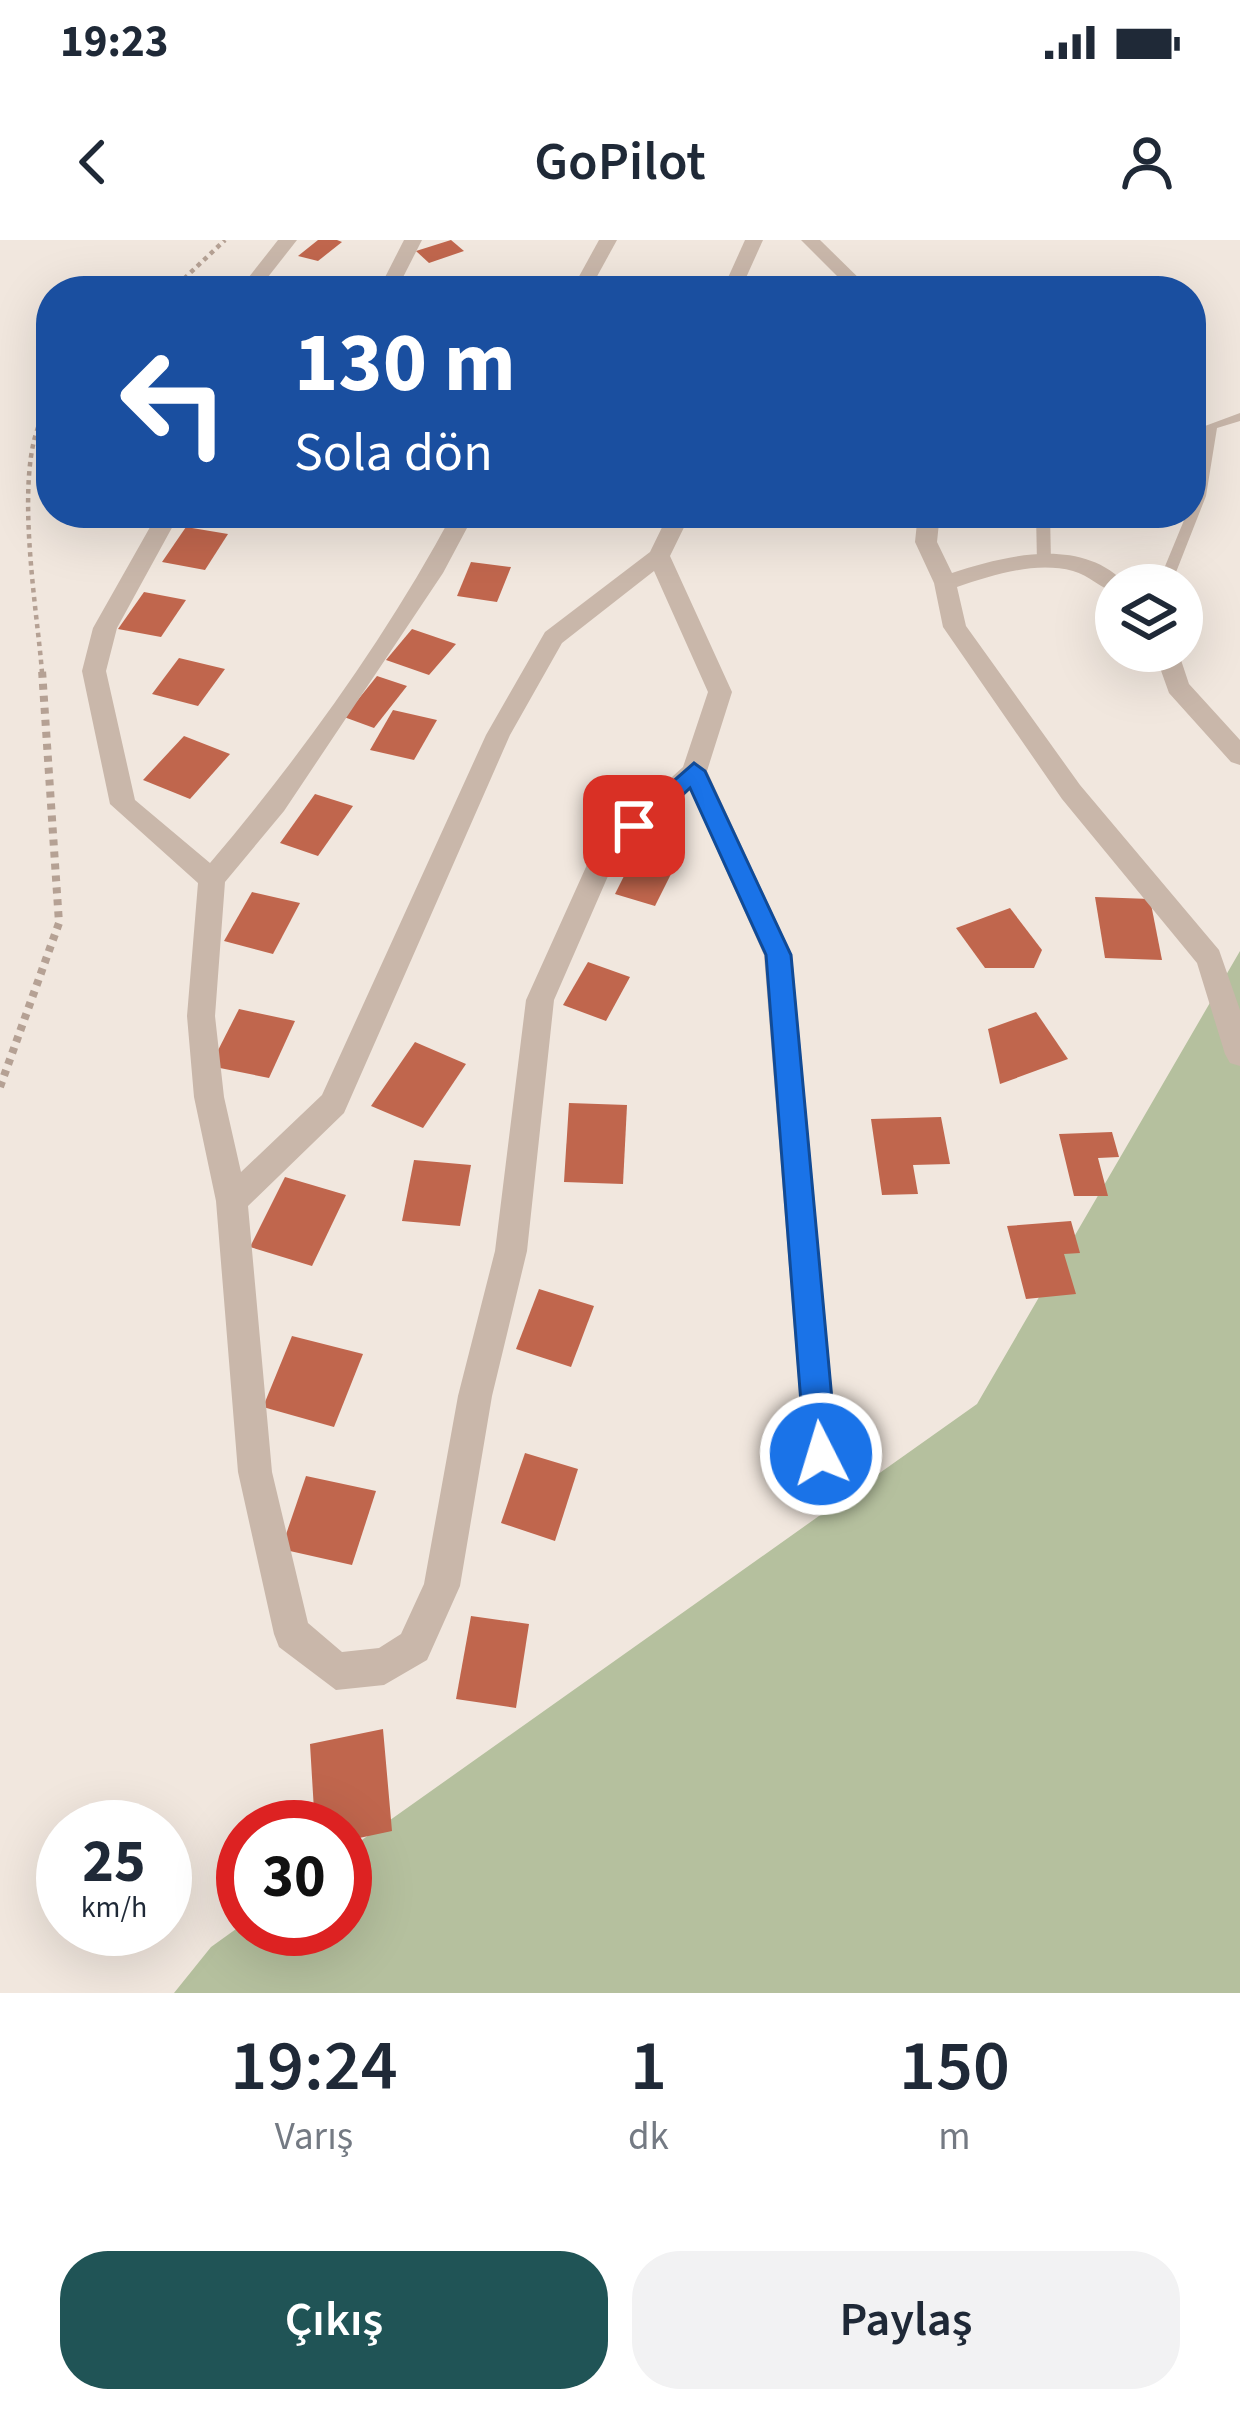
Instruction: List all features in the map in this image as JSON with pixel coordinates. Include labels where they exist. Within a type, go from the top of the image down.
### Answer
[{"type":"street","points":[[259,276],[288,240]]},
{"type":"street","points":[[395,276],[413,240]]},
{"type":"street","points":[[588,276],[608,240]]},
{"type":"street","points":[[738,276],[754,240]]},
{"type":"street","points":[[810,240],[847,276]]},
{"type":"street","points":[[161,528],[105,628],[94,671],[123,804],[212,879]]},
{"type":"street","points":[[456,528],[435,568],[275,804],[212,879],[201,1016],[208,1096],[232,1201],[255,1472],[292,1634],[336,1671],[384,1666],[414,1647],[442,1586],[475,1396],[511,1251],[540,1000],[604,854],[694,771],[720,692],[658,556]]},
{"type":"street","points":[[232,1201],[333,1104],[498,735],[553,638],[658,556],[672,528]]},
{"type":"street","points":[[927,528],[926,542],[945,583],[955,627],[1045,755],[1209,958],[1240,1054]]},
{"type":"street","points":[[945,583],[1000,564],[1076,562],[1095,573]]},
{"type":"street","points":[[1173,672],[1178,687],[1240,756]]},
{"type":"street","points":[[694,771],[778,955],[821,1454]]},
{"type":"lane","points":[[1206,461],[1211,426],[1240,417]]},
{"type":"lane","points":[[1043,528],[1044,563]]},
{"type":"lane","points":[[1171,564],[1187,528]]},
{"type":"path","points":[[187,276],[225,240]]},
{"type":"path","points":[[0,1087],[59,923],[48,693],[28,463],[36,434]]},
{"type":"green space","points":[[1240,951],[1240,1993],[174,1993],[216,1943],[216,1956],[372,1956],[372,1833],[977,1404]]},
{"type":"building","points":[[318,240],[342,242],[318,261],[298,256]]},
{"type":"building","points":[[451,240],[464,251],[429,263],[416,251]]},
{"type":"building","points":[[185,528],[228,534],[205,570],[162,562]]},
{"type":"building","points":[[471,562],[511,567],[497,602],[457,596]]},
{"type":"building","points":[[144,592],[186,600],[161,637],[118,629]]},
{"type":"building","points":[[412,629],[456,644],[429,675],[386,660]]},
{"type":"building","points":[[179,658],[225,669],[198,706],[152,694]]},
{"type":"building","points":[[377,676],[407,686],[374,728],[344,717]]},
{"type":"building","points":[[393,710],[437,720],[414,760],[370,750]]},
{"type":"building","points":[[184,736],[230,754],[190,799],[143,780]]},
{"type":"building","points":[[315,794],[353,806],[318,856],[280,843]]},
{"type":"building","points":[[634,856],[674,868],[655,906],[615,894]]},
{"type":"building","points":[[252,892],[300,903],[273,954],[224,941]]},
{"type":"building","points":[[1095,897],[1150,899],[1162,960],[1105,958]]},
{"type":"building","points":[[1010,908],[1042,950],[1034,968],[985,968],[956,928]]},
{"type":"building","points":[[588,962],[630,977],[606,1021],[563,1005]]},
{"type":"building","points":[[239,1009],[295,1021],[269,1078],[210,1066]]},
{"type":"building","points":[[1036,1012],[1068,1059],[1000,1084],[988,1029]]},
{"type":"building","points":[[415,1042],[466,1064],[423,1128],[371,1106]]},
{"type":"building","points":[[569,1103],[627,1105],[623,1184],[564,1182]]},
{"type":"building","points":[[941,1117],[950,1164],[913,1165],[918,1194],[882,1195],[871,1119]]},
{"type":"building","points":[[1112,1132],[1119,1157],[1098,1158],[1108,1196],[1074,1196],[1059,1134]]},
{"type":"building","points":[[414,1160],[471,1165],[460,1226],[402,1221]]},
{"type":"building","points":[[285,1177],[346,1195],[312,1266],[250,1247]]},
{"type":"building","points":[[1071,1221],[1080,1253],[1064,1254],[1076,1294],[1026,1299],[1007,1226]]},
{"type":"building","points":[[539,1289],[594,1306],[571,1367],[516,1349]]},
{"type":"building","points":[[292,1336],[363,1354],[334,1427],[263,1407]]},
{"type":"building","points":[[525,1453],[578,1469],[555,1541],[501,1523]]},
{"type":"building","points":[[306,1476],[376,1491],[352,1565],[281,1549]]},
{"type":"building","points":[[471,1616],[529,1624],[516,1708],[456,1699]]},
{"type":"building","points":[[383,1729],[392,1831],[372,1835],[372,1800],[313,1800],[310,1744]]},
{"type":"route","points":[[634,826],[694,771],[778,955],[821,1454]]}]
